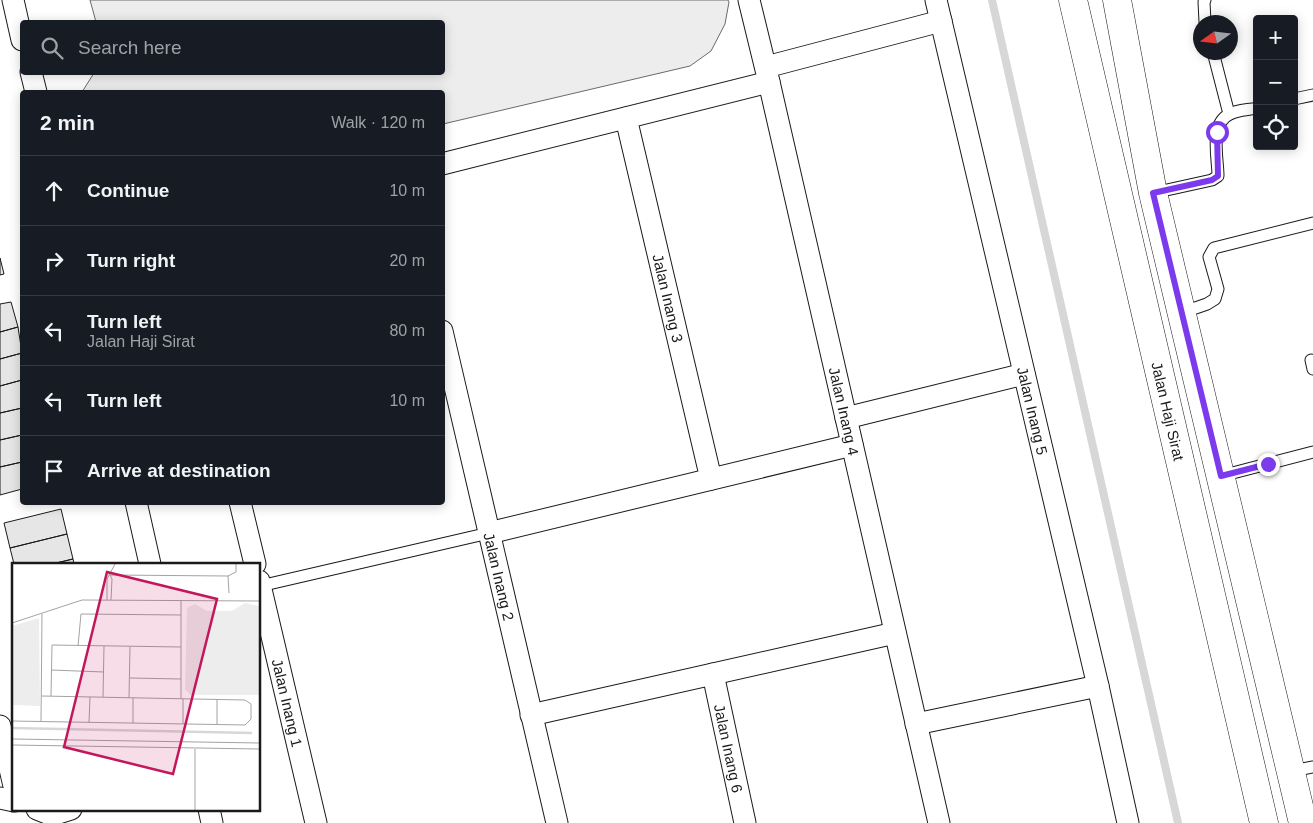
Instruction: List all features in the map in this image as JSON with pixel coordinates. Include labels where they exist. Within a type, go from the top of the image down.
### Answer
[{"type":"main road","points":[[1117,0],[1153,193],[1180,313],[1221,476],[1302,769],[1303,823]]},
{"type":"main road","name":"Jalan Haji Sirat","points":[[1073,2],[1264,823]]},
{"type":"street","points":[[13,0],[20,31]]},
{"type":"street","name":"Jalan Inang 4","points":[[749,0],[768,74],[939,823]]},
{"type":"street","name":"Jalan Inang 5","points":[[936,0],[1098,686],[1128,823]]},
{"type":"street","points":[[445,163],[626,118],[941,21]]},
{"type":"street","points":[[32,75],[36,90]]},
{"type":"street","name":"Jalan Inang 3","points":[[626,118],[711,479]]},
{"type":"street","name":"Jalan Inang 2","points":[[445,344],[556,823]]},
{"type":"street","points":[[846,418],[1024,374]]},
{"type":"street","points":[[489,533],[852,445]]},
{"type":"street","points":[[137,505],[150,563]]},
{"type":"street","points":[[241,505],[255,563]]},
{"type":"street","name":"Jalan Inang 1","points":[[260,588],[316,823]]},
{"type":"street","points":[[531,715],[896,633]]},
{"type":"street","name":"Jalan Inang 6","points":[[713,674],[745,823]]},
{"type":"street","points":[[916,724],[1098,686]]},
{"type":"street","points":[[0,726],[12,777]]},
{"type":"street","points":[[40,810],[52,815],[69,810]]},
{"type":"street","points":[[208,810],[212,823]]},
{"type":"lane","points":[[1205,0],[1205,15]]},
{"type":"lane","points":[[1215,60],[1229,114]]},
{"type":"lane","points":[[1298,98],[1313,95]]},
{"type":"lane","points":[[1153,193],[1212,180],[1218,176],[1217,132],[1221,121],[1229,114],[1253,109]]},
{"type":"lane","points":[[1180,313],[1207,304],[1215,299],[1218,289],[1209,257],[1214,248],[1313,223]]},
{"type":"lane","points":[[1221,476],[1313,452]]},
{"type":"lane","points":[[260,584],[489,533]]},
{"type":"shaded area","points":[[90,0],[728,0],[729,2],[725,24],[711,51],[690,66],[445,124],[445,90],[83,90],[93,75],[445,75],[445,20],[95,20]]},
{"type":"building","points":[[0,258],[4,274],[0,275]]},
{"type":"building","points":[[11,302],[18,327],[0,332],[0,304]]},
{"type":"building","points":[[18,327],[20,354],[0,359],[0,332]]},
{"type":"building","points":[[20,354],[20,381],[0,386],[0,359]]},
{"type":"building","points":[[20,381],[20,408],[0,413],[0,386]]},
{"type":"building","points":[[20,408],[20,435],[0,440],[0,413]]},
{"type":"building","points":[[20,435],[20,462],[0,467],[0,440]]},
{"type":"building","points":[[20,462],[20,490],[0,495],[0,467]]},
{"type":"building","points":[[61,509],[67,534],[10,548],[4,523]]},
{"type":"building","points":[[67,534],[73,559],[56,563],[14,563],[10,548]]},
{"type":"building","points":[[73,559],[74,563],[56,563]]},
{"type":"waterway","points":[[992,0],[1178,823]]},
{"type":"route","points":[[1217,132],[1218,176],[1212,180],[1153,193],[1180,313],[1221,476],[1268,464]]}]
